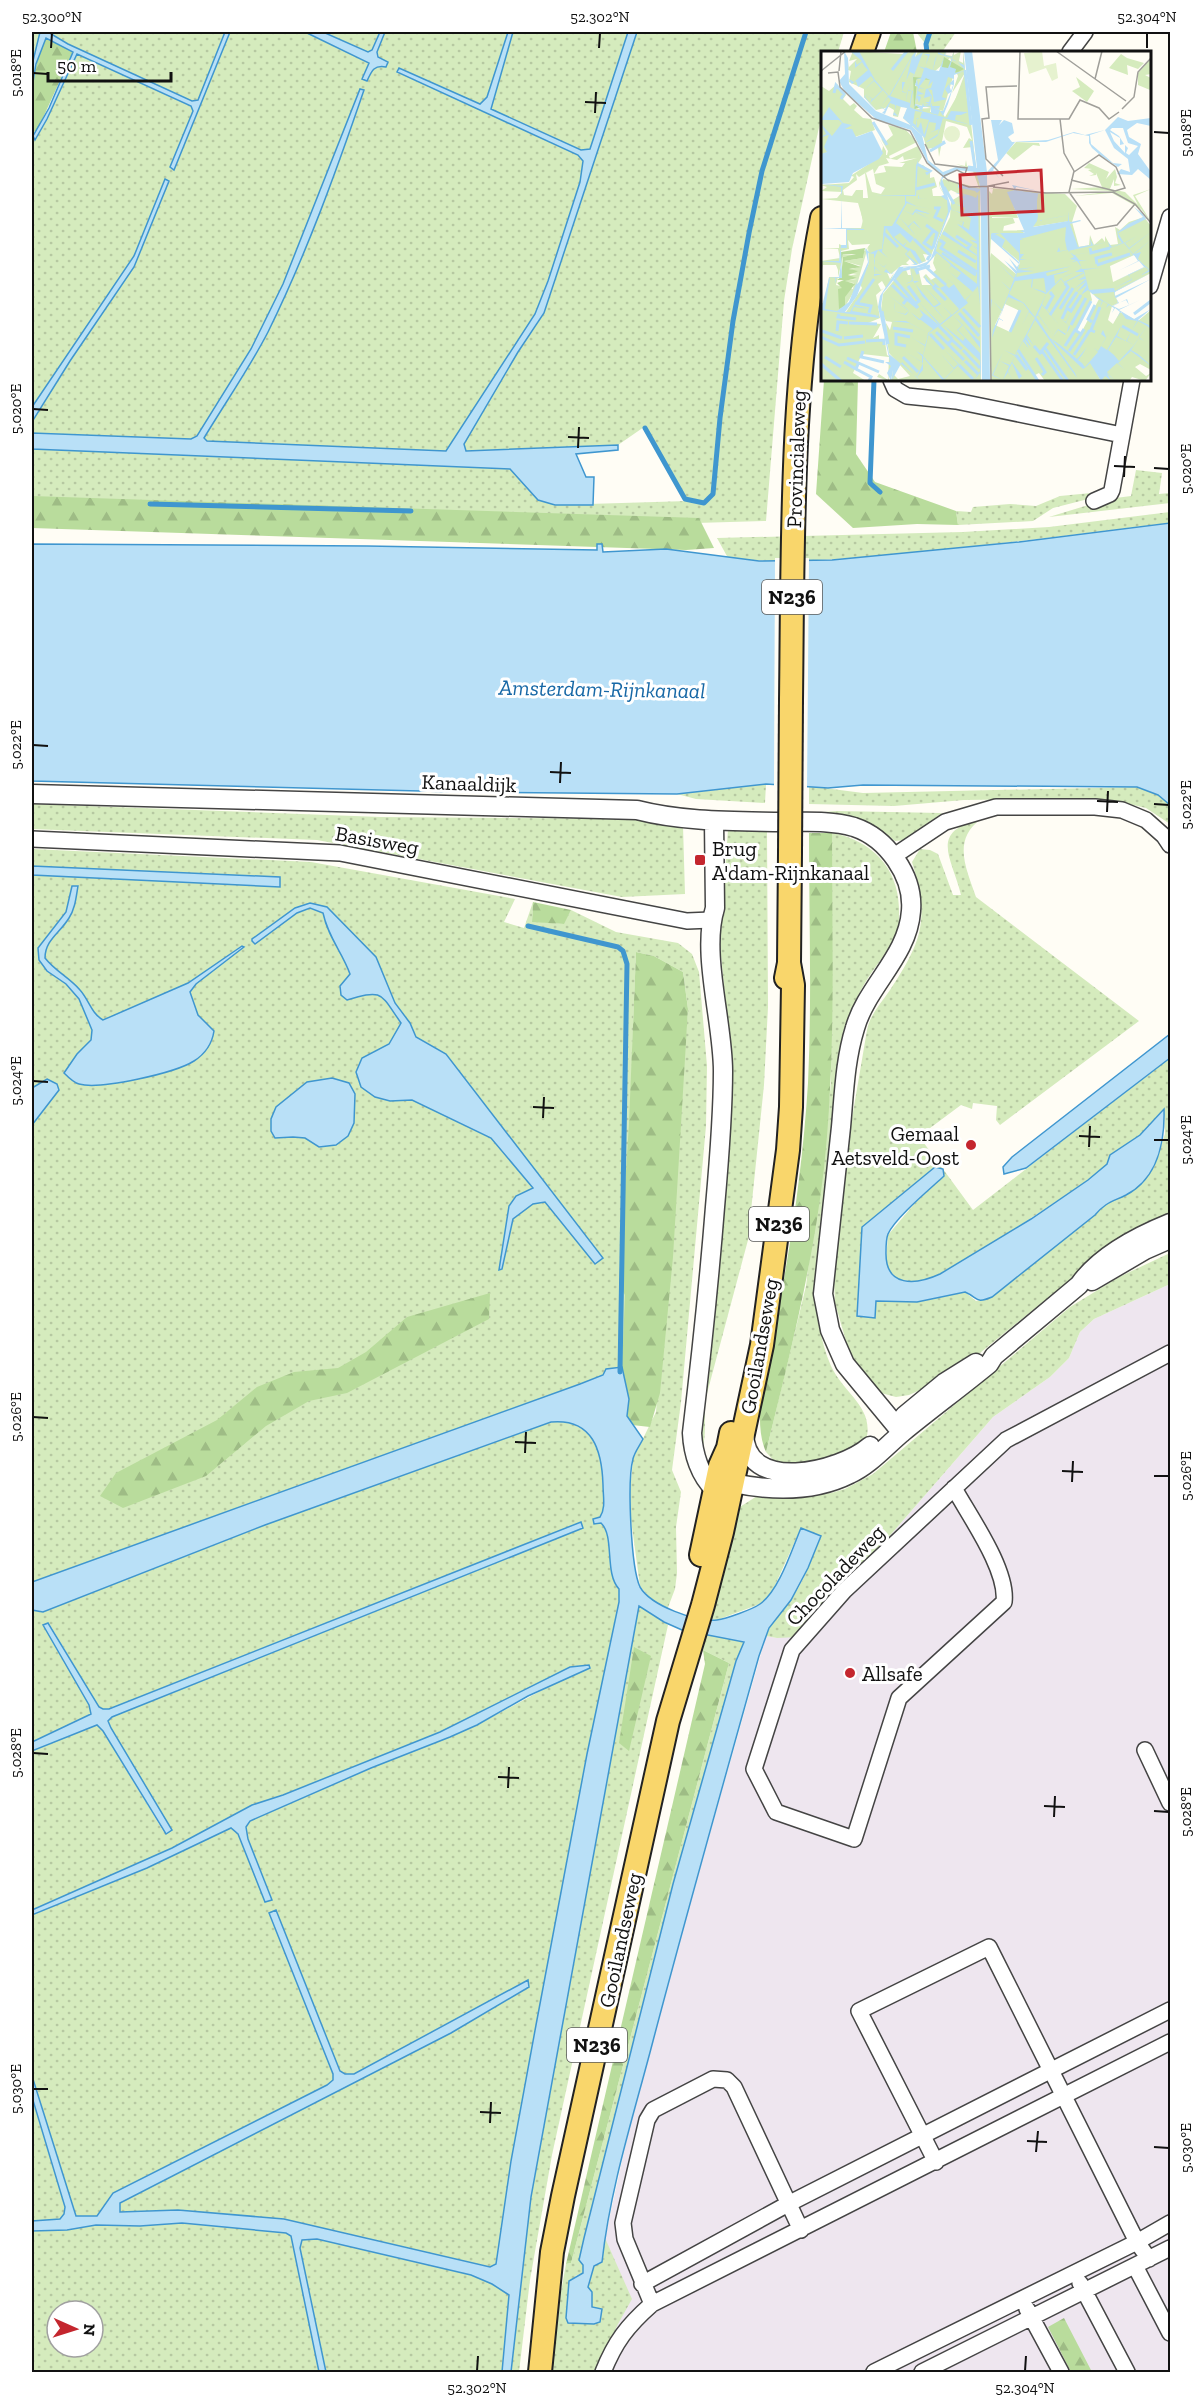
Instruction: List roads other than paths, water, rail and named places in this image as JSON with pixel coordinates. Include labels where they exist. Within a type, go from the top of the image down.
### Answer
[{"type":"main road","points":[[862,51],[869,32]]},
{"type":"main road","name":"Provincialeweg","points":[[791,700],[793,494],[798,389],[821,224]]},
{"type":"main road","name":"Gooilandseweg","points":[[540,2373],[552,2252],[668,1721],[668,1701],[697,1604],[724,1486],[744,1429],[762,1345],[792,1107],[793,985],[789,963],[791,700]]},
{"type":"main road","name":"Gooilandseweg","points":[[724,1486],[720,1466],[728,1448],[753,1320],[764,1242],[780,1090],[784,985],[789,963]]},
{"type":"street","points":[[1071,51],[1085,32]]},
{"type":"street","points":[[1151,273],[1155,246],[1170,217]]},
{"type":"street","points":[[891,381],[895,389],[907,396],[956,401],[1122,435]]},
{"type":"street","points":[[1094,501],[1110,494],[1132,381]]},
{"type":"street","name":"Kanaaldijk","points":[[32,794],[638,810],[663,816],[714,820],[831,822],[855,828],[877,839],[894,856]]},
{"type":"street","points":[[898,1429],[844,1364],[830,1330],[823,1294],[849,1049],[862,1008],[898,952],[908,931],[912,909],[908,884],[894,856],[945,822],[996,807],[1095,807],[1122,810],[1146,820],[1164,836],[1170,845]]},
{"type":"street","points":[[714,820],[715,908],[711,920],[712,970],[723,1047],[722,1130],[692,1433],[693,1452],[709,1484],[778,1489],[832,1481],[851,1474],[860,1468],[898,1429]]},
{"type":"street","name":"Basisweg","points":[[32,839],[340,853],[687,921],[711,920]]},
{"type":"street","points":[[744,1429],[744,1440],[754,1459],[777,1472],[818,1471],[839,1465],[898,1429],[990,1364],[994,1356],[1079,1285],[1089,1271],[1122,1248],[1170,1222]]},
{"type":"street","points":[[1079,1285],[1095,1281],[1145,1250],[1170,1239]]},
{"type":"street","name":"Chocoladeweg","points":[[954,1488],[1001,1573],[1005,1591],[1004,1602],[899,1698],[855,1839],[776,1812],[754,1769],[792,1650],[844,1591],[954,1488],[1006,1440],[1170,1353]]},
{"type":"street","points":[[1145,1750],[1170,1803]]},
{"type":"street","points":[[936,2162],[859,2011],[989,1947],[1137,2242],[1142,2263],[1170,2333]]},
{"type":"street","points":[[642,2284],[788,2204],[1170,2010]]},
{"type":"street","points":[[603,2373],[614,2346],[630,2324],[652,2304],[1064,2098],[1170,2042]]},
{"type":"street","points":[[652,2304],[625,2239],[623,2223],[647,2120],[653,2110],[713,2079],[727,2080],[734,2087],[801,2230]]},
{"type":"street","points":[[874,2373],[1137,2242],[1170,2223]]},
{"type":"street","points":[[922,2373],[1170,2248]]},
{"type":"street","points":[[1073,2273],[1086,2292],[1127,2373]]},
{"type":"street","points":[[1022,2298],[1061,2373]]},
{"type":"water","points":[[40,32],[48,32],[68,44],[192,101],[198,100],[225,32],[230,32],[174,170],[170,167],[193,111],[191,106],[77,54],[35,140],[33,136],[49,108],[73,52],[46,38],[36,64],[32,88],[32,65]]},
{"type":"water","points":[[305,32],[323,32],[368,52],[372,50],[380,32],[385,32],[377,52],[378,57],[388,62],[386,67],[374,69],[367,81],[362,79],[369,63]]},
{"type":"water","points":[[508,32],[513,32],[491,109],[581,150],[590,149],[628,32],[637,32],[544,313],[518,352],[464,444],[466,451],[618,445],[618,450],[576,454],[586,477],[594,477],[593,505],[555,505],[538,500],[510,469],[32,449],[32,433],[191,439],[197,436],[251,349],[283,284],[360,89],[364,90],[331,182],[282,303],[253,359],[204,438],[207,441],[446,451],[535,314],[580,182],[583,161],[578,155],[397,72],[399,68],[480,104],[487,97]]},
{"type":"water","points":[[165,179],[169,181],[134,267],[32,422],[32,407],[134,256]]},
{"type":"water","name":"Amsterdam-Rijnkanaal","points":[[1170,523],[1170,805],[1158,795],[1137,787],[863,785],[828,788],[766,784],[677,794],[459,792],[32,781],[32,544],[597,550],[597,544],[602,544],[603,552],[666,549],[759,561],[832,560],[1019,542]]},
{"type":"water","points":[[32,866],[280,877],[280,887],[32,875]]},
{"type":"water","points":[[72,886],[78,886],[73,911],[47,946],[45,958],[76,986],[103,1020],[188,983],[242,946],[244,947],[196,984],[190,992],[198,1015],[214,1031],[205,1052],[194,1061],[155,1075],[103,1085],[79,1084],[64,1073],[77,1054],[91,1040],[92,1030],[79,999],[66,984],[47,971],[39,960],[38,948],[66,912]]},
{"type":"water","points":[[310,903],[327,907],[376,957],[395,1003],[410,1023],[416,1037],[446,1054],[603,1258],[595,1264],[545,1202],[533,1204],[513,1219],[502,1269],[499,1270],[509,1206],[516,1196],[533,1188],[491,1138],[412,1100],[390,1101],[375,1097],[361,1087],[356,1072],[362,1058],[389,1044],[401,1023],[380,996],[368,995],[347,1000],[341,995],[340,986],[350,974],[328,930],[323,913],[310,908],[297,913],[255,944],[252,941],[295,908]]},
{"type":"water","points":[[1170,1034],[1170,1058],[1026,1168],[1004,1174],[1003,1167],[1012,1157]]},
{"type":"water","points":[[332,1078],[349,1083],[355,1094],[354,1123],[348,1136],[336,1145],[319,1147],[305,1138],[275,1138],[271,1131],[271,1119],[276,1107],[307,1082]]},
{"type":"water","points":[[47,1079],[57,1084],[59,1090],[32,1125],[32,1088]]},
{"type":"water","points":[[1164,1109],[1161,1146],[1146,1179],[1137,1188],[1103,1207],[992,1297],[980,1300],[965,1292],[917,1302],[876,1301],[875,1318],[857,1316],[862,1227],[935,1167],[943,1169],[944,1176],[905,1212],[887,1236],[887,1264],[896,1278],[904,1281],[921,1280],[940,1274],[1031,1219],[1088,1180],[1107,1164],[1110,1155],[1140,1135]]},
{"type":"water","points":[[622,1367],[629,1399],[627,1416],[643,1439],[633,1459],[630,1504],[634,1562],[640,1587],[646,1594],[664,1606],[686,1615],[708,1620],[733,1616],[757,1606],[767,1598],[784,1569],[801,1528],[821,1536],[808,1568],[791,1600],[769,1628],[759,1656],[623,2151],[602,2262],[594,2266],[588,2287],[592,2292],[592,2307],[602,2309],[600,2322],[594,2324],[568,2323],[566,2318],[569,2281],[583,2273],[583,2265],[579,2260],[584,2238],[673,1884],[736,1661],[744,1642],[682,1630],[639,1606],[531,2197],[511,2372],[502,2372],[509,2295],[492,2284],[471,2275],[317,2239],[302,2240],[300,2248],[326,2372],[319,2372],[291,2236],[286,2233],[182,2223],[140,2226],[96,2225],[67,2230],[32,2231],[32,2221],[60,2219],[65,2207],[32,2097],[32,2076],[76,2216],[97,2216],[113,2193],[333,2080],[333,2074],[269,1913],[276,1910],[340,2071],[345,2074],[354,2074],[528,1980],[529,1987],[451,2033],[120,2203],[120,2212],[178,2210],[284,2219],[490,2267],[496,2264],[511,2161],[536,2025],[587,1754],[619,1602],[619,1589],[612,1574],[608,1537],[601,1523],[594,1524],[593,1519],[600,1517],[604,1506],[602,1472],[597,1449],[586,1431],[577,1425],[551,1422],[265,1525],[43,1612],[32,1610],[32,1582],[580,1384],[603,1375],[606,1369]]},
{"type":"water","points":[[581,1522],[583,1528],[112,1717],[108,1721],[111,1728],[172,1830],[166,1834],[103,1731],[97,1725],[32,1751],[32,1742],[91,1714],[89,1705],[43,1625],[48,1623],[99,1707],[109,1709]]},
{"type":"water","points":[[589,1665],[590,1668],[528,1696],[477,1725],[250,1821],[246,1827],[248,1839],[272,1900],[265,1902],[238,1834],[231,1828],[147,1868],[32,1915],[32,1910],[172,1848],[252,1805],[283,1795],[440,1732],[570,1667]]},
{"type":"waterway","points":[[645,428],[685,499],[704,503],[713,494],[733,321],[762,171],[806,32]]},
{"type":"waterway","points":[[927,51],[926,44],[930,32]]},
{"type":"waterway","points":[[874,381],[870,483],[880,492]]},
{"type":"waterway","points":[[150,504],[411,511]]},
{"type":"waterway","points":[[528,926],[618,947],[623,951],[627,964],[620,1372]]},
{"type":"place","name":"Brug A'dam-Rijnkanaal","points":[[700,860]]},
{"type":"place","name":"Gemaal Aetsveld-Oost","points":[[971,1145]]},
{"type":"place","name":"Allsafe","points":[[850,1673]]}]
